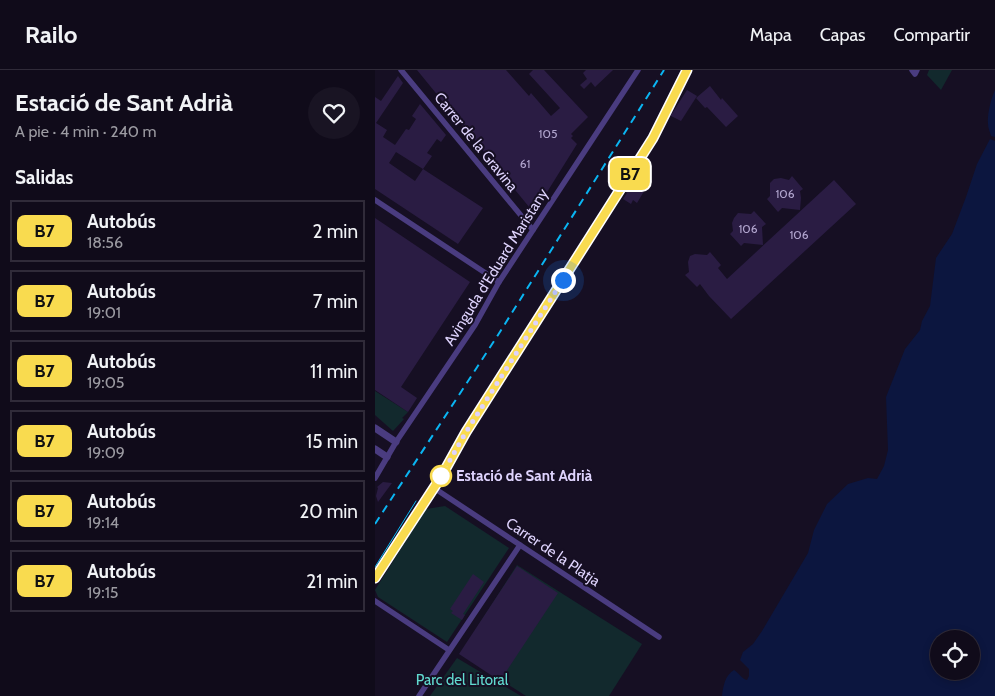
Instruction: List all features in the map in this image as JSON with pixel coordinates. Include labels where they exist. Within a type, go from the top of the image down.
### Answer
[{"type":"street","name":"Carrer de la Gravina","points":[[401,70],[533,230]]},
{"type":"street","name":"Avinguda d'Eduard Maristany","points":[[375,478],[396,442],[475,325],[499,282],[638,70]]},
{"type":"street","points":[[375,578],[653,138],[687,70]]},
{"type":"street","points":[[375,200],[499,282]]},
{"type":"street","points":[[375,428],[396,442]]},
{"type":"street","points":[[375,449],[387,457]]},
{"type":"street","name":"Carrer de la Platja","points":[[433,488],[659,637]]},
{"type":"street","points":[[419,696],[520,544]]},
{"type":"street","points":[[375,601],[449,650]]},
{"type":"green space","points":[[929,70],[952,70],[941,90],[927,75]]},
{"type":"green space","points":[[375,391],[408,412],[393,431],[375,415]]},
{"type":"green space","points":[[445,506],[509,548],[447,642],[378,597],[375,590],[426,509]]},
{"type":"green space","points":[[517,565],[642,644],[609,696],[526,696],[460,654]]},
{"type":"green space","name":"Parc del Litoral","points":[[457,658],[521,696],[430,696]]},
{"type":"water","points":[[995,90],[995,137],[991,136],[988,120]]},
{"type":"water","points":[[990,139],[995,141],[995,696],[722,696],[727,678],[734,670],[747,680],[749,669],[740,660],[743,652],[753,644],[762,631],[808,553],[814,530],[827,504],[848,484],[868,478],[877,479],[884,466],[888,450],[886,397],[905,349],[920,330],[922,321],[930,306],[936,258],[952,234],[977,164]]},
{"type":"building","points":[[417,70],[506,70],[529,96],[531,93],[551,116],[560,108],[529,74],[533,70],[544,70],[588,117],[571,134],[573,136],[571,138],[577,144],[534,213]]},
{"type":"building","points":[[586,70],[613,70],[595,87],[591,82],[584,89],[580,85],[587,79],[583,73]]},
{"type":"building","points":[[398,76],[403,83],[376,123],[387,130],[383,137],[395,145],[416,119],[412,116],[420,104],[446,135],[441,142],[437,139],[427,153],[432,156],[423,169],[483,208],[458,244],[375,189],[375,97],[381,101]],"holes":[[[396,152],[423,169],[415,181],[389,163]]]},
{"type":"building","points":[[710,86],[721,100],[722,98],[738,116],[726,127],[696,98]]},
{"type":"building","points":[[687,90],[697,96],[681,121],[671,115]]},
{"type":"building","points":[[792,176],[803,189],[800,191],[800,210],[782,208],[778,212],[767,199],[770,196],[770,183],[774,179],[789,180]]},
{"type":"building","points":[[631,180],[638,182],[646,188],[637,203],[633,200],[631,204],[623,199],[627,193],[624,191]]},
{"type":"building","points":[[834,180],[856,204],[731,319],[700,284],[697,287],[685,275],[689,272],[688,262],[690,256],[695,254],[707,255],[710,252],[721,265],[718,268],[727,279]]},
{"type":"building","points":[[754,211],[766,224],[762,227],[763,245],[744,243],[741,246],[730,234],[733,231],[732,223],[738,213],[751,214]]},
{"type":"building","points":[[375,218],[470,282],[401,387],[417,398],[408,412],[375,390]]},
{"type":"building","points":[[383,482],[392,483],[378,502],[376,496],[377,487]]},
{"type":"building","points":[[517,566],[558,593],[500,681],[459,654]]},
{"type":"building","points":[[473,574],[484,582],[463,614],[465,615],[462,620],[451,613],[453,611],[450,609]]},
{"type":"tram line","points":[[375,567],[416,501]]},
{"type":"railway","points":[[375,524],[498,335],[664,70]]},
{"type":"bus line","name":"B7","points":[[375,578],[441,477],[466,432],[653,138],[687,70]]},
{"type":"place","name":"Estació de Sant Adrià","points":[[441,476]]},
{"type":"route","points":[[441,476],[466,432],[563,280]]}]
